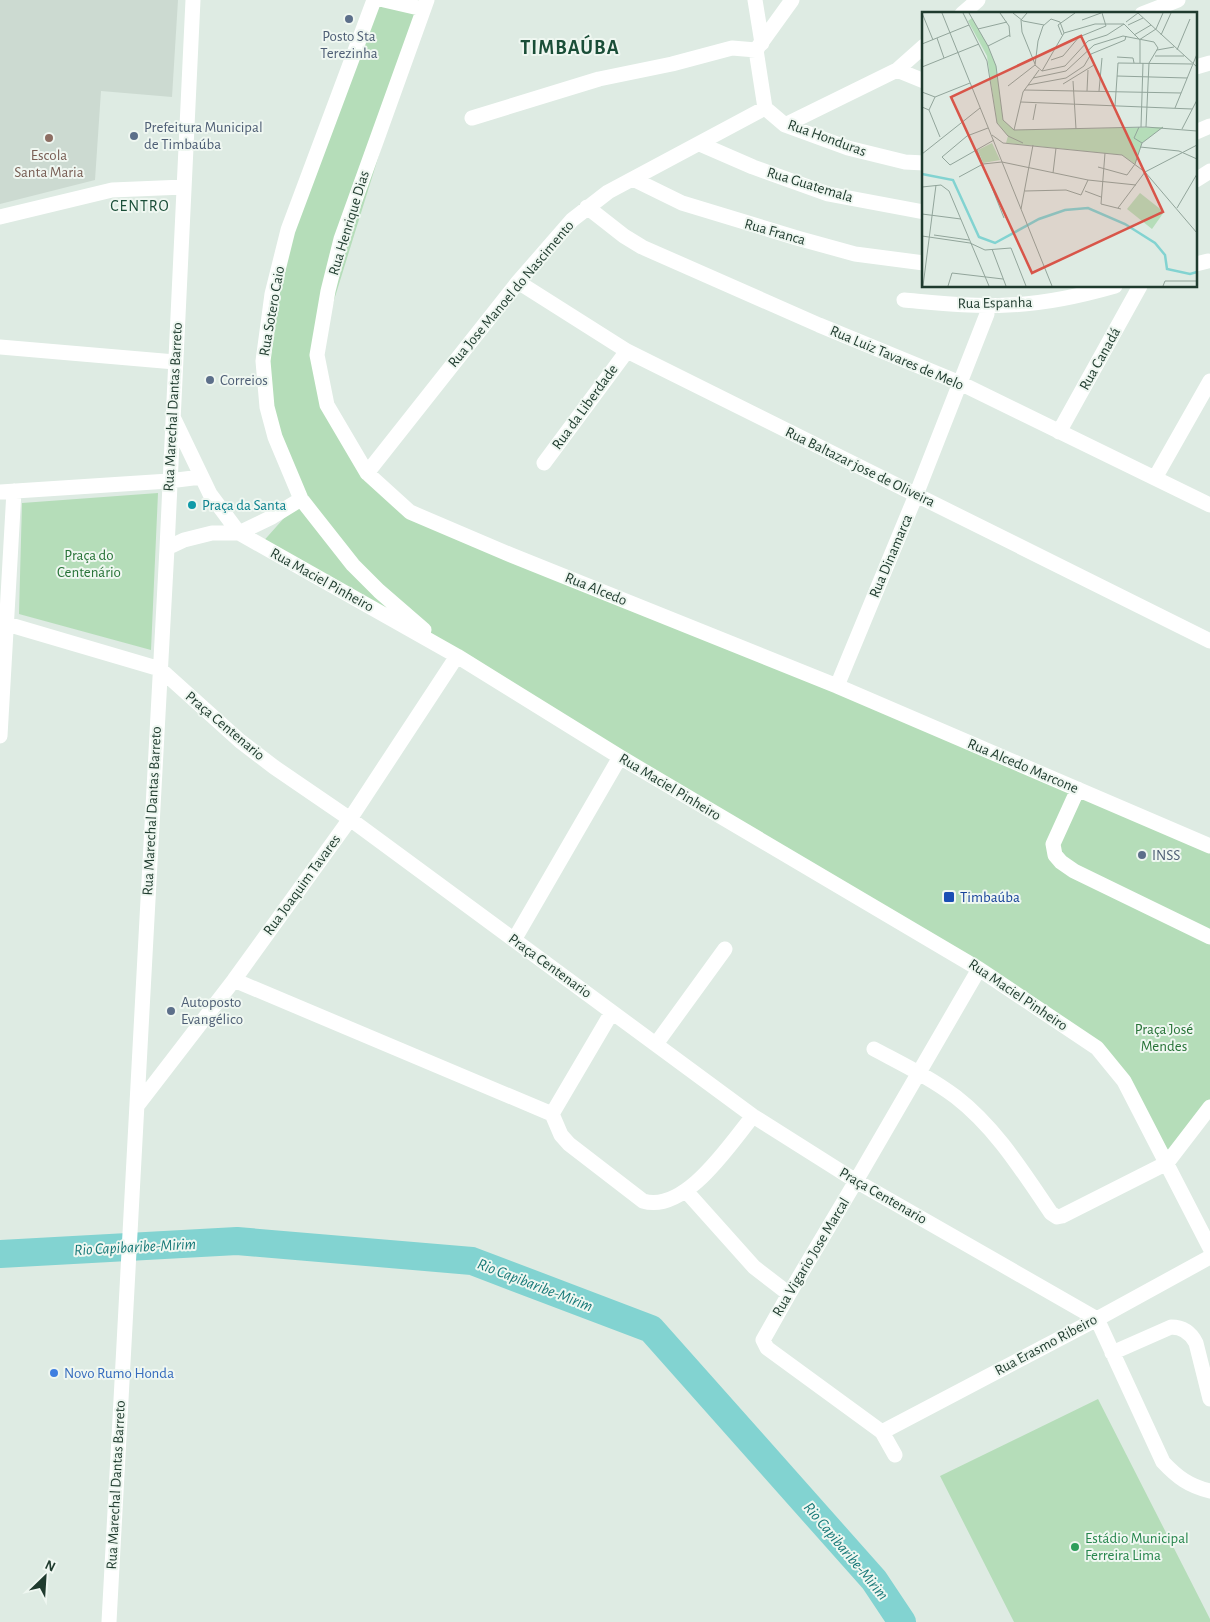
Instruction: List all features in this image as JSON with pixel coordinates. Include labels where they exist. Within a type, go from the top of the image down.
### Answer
[{"type":"street","name":"Rua Marechal Dantas Barreto","points":[[109,1622],[167,548],[193,0]]},
{"type":"street","name":"Rua Sotero Caio","points":[[374,0],[288,230],[272,294],[262,361],[267,407],[273,429],[301,499],[353,565],[401,611],[457,656]]},
{"type":"street","points":[[384,0],[425,5]]},
{"type":"street","points":[[755,0],[765,108]]},
{"type":"street","points":[[759,47],[792,0]]},
{"type":"street","points":[[964,12],[978,0]]},
{"type":"street","points":[[1147,12],[1178,0]]},
{"type":"street","name":"Rua Henrique Dias","points":[[367,473],[327,405],[317,356],[328,291],[341,239],[425,5]]},
{"type":"street","points":[[472,118],[599,79],[672,64],[732,48],[759,47]]},
{"type":"street","points":[[785,125],[897,70],[922,48]]},
{"type":"street","points":[[897,70],[922,80]]},
{"type":"street","name":"Rua Jose Manoel do Nascimento","points":[[367,473],[518,282],[572,220],[586,207],[608,192],[765,108]]},
{"type":"street","name":"Rua Honduras","points":[[765,108],[785,125],[848,148],[905,162],[922,163]]},
{"type":"street","points":[[1198,131],[1210,126]]},
{"type":"street","name":"Rua Guatemala","points":[[700,144],[753,168],[828,194],[922,212]]},
{"type":"street","points":[[1198,179],[1210,171]]},
{"type":"street","name":"Rua Franca","points":[[633,179],[682,203],[787,236],[855,254],[922,263]]},
{"type":"street","points":[[0,217],[112,190],[184,186]]},
{"type":"street","name":"Rua Luiz Tavares de Melo","points":[[586,207],[624,236],[642,247],[819,325],[960,383],[1210,505]]},
{"type":"street","name":"Rua Baltazar jose de Oliveira","points":[[518,282],[627,351],[1210,641]]},
{"type":"street","name":"Rua Espanha","points":[[904,300],[1009,305],[1085,294],[1108,288]]},
{"type":"street","name":"Rua Canadá","points":[[1059,432],[1139,288]]},
{"type":"street","name":"Rua Dinamarca","points":[[837,686],[916,495],[987,314]]},
{"type":"street","points":[[0,347],[175,362]]},
{"type":"street","name":"Rua da Liberdade","points":[[544,463],[627,351]]},
{"type":"street","points":[[1155,478],[1210,381]]},
{"type":"street","name":"Rua Maciel Pinheiro","points":[[173,417],[210,494],[239,533],[457,656],[620,758],[979,969],[1097,1048],[1124,1081],[1210,1248]]},
{"type":"street","name":"Rua Alcedo","points":[[367,473],[410,512],[511,555],[837,686]]},
{"type":"street","points":[[0,736],[7,491],[169,481],[201,477]]},
{"type":"street","points":[[167,548],[184,540],[212,533],[239,533],[272,518],[301,499]]},
{"type":"street","name":"Praça Centenario","points":[[3,624],[160,669],[240,741],[274,767],[350,819],[753,1116],[856,1182],[1096,1319]]},
{"type":"street","name":"Rua Joaquim Tavares","points":[[137,1106],[234,980],[350,819],[457,656]]},
{"type":"street","name":"Rua Alcedo Marcone","points":[[837,686],[1210,846]]},
{"type":"street","points":[[514,940],[620,758]]},
{"type":"street","points":[[1078,789],[1053,844],[1055,855],[1061,862],[1074,871],[1210,937]]},
{"type":"street","points":[[656,1044],[726,949]]},
{"type":"street","name":"Rua Vigario Jose Marcal","points":[[895,1455],[882,1432],[767,1348],[764,1344],[765,1336],[979,969]]},
{"type":"street","points":[[234,980],[552,1114],[561,1135],[570,1144],[643,1201],[664,1202],[686,1191],[705,1174],[753,1116]]},
{"type":"street","points":[[552,1114],[612,1012]]},
{"type":"street","points":[[874,1049],[919,1072],[958,1098],[984,1124],[1015,1160],[1054,1216],[1062,1216],[1167,1163],[1210,1107]]},
{"type":"street","points":[[686,1191],[754,1267],[789,1294]]},
{"type":"street","name":"Rua Erasmo Ribeiro","points":[[882,1432],[1210,1257]]},
{"type":"street","points":[[1096,1319],[1163,1462],[1178,1478],[1196,1488],[1210,1491]]},
{"type":"street","points":[[1112,1353],[1171,1327],[1185,1330],[1196,1343],[1210,1399]]},
{"type":"shaded area","name":"Escola Santa Maria","points":[[0,0],[178,0],[172,97],[101,91],[95,180],[0,204]]},
{"type":"green space","name":"Praça José Mendes","points":[[374,0],[427,0],[317,355],[327,405],[367,473],[410,512],[1210,847],[1210,1107],[1167,1163],[1097,1048],[260,545],[301,499],[267,407],[272,294]]},
{"type":"green space","name":"Praça do Centenário","points":[[158,493],[151,650],[19,614],[22,503]]},
{"type":"green space","name":"Estádio Municipal Ferreira Lima","points":[[1098,1399],[1210,1622],[1014,1622],[940,1476]]},
{"type":"waterway","name":"Rio Capibaribe-Mirim","points":[[0,1254],[237,1241],[472,1261],[651,1329],[874,1580],[902,1622]]},
{"type":"place","name":"Posto Sta Terezinha","points":[[349,19]]},
{"type":"place","name":"Prefeitura Municipal de Timbaúba","points":[[134,136]]},
{"type":"place","name":"Escola Santa Maria","points":[[49,138]]},
{"type":"place","name":"Correios","points":[[210,380]]},
{"type":"place","name":"Praça da Santa","points":[[192,505]]},
{"type":"place","name":"INSS","points":[[1142,855]]},
{"type":"place","name":"Timbaúba","points":[[949,897]]},
{"type":"place","name":"Autoposto Evangélico","points":[[171,1011]]},
{"type":"place","name":"Novo Rumo Honda","points":[[54,1373]]},
{"type":"place","name":"Estádio Municipal Ferreira Lima","points":[[1075,1547]]},
{"type":"district","name":"TIMBAÚBA","points":[[570,48]]},
{"type":"district","name":"CENTRO","points":[[140,206]]}]
